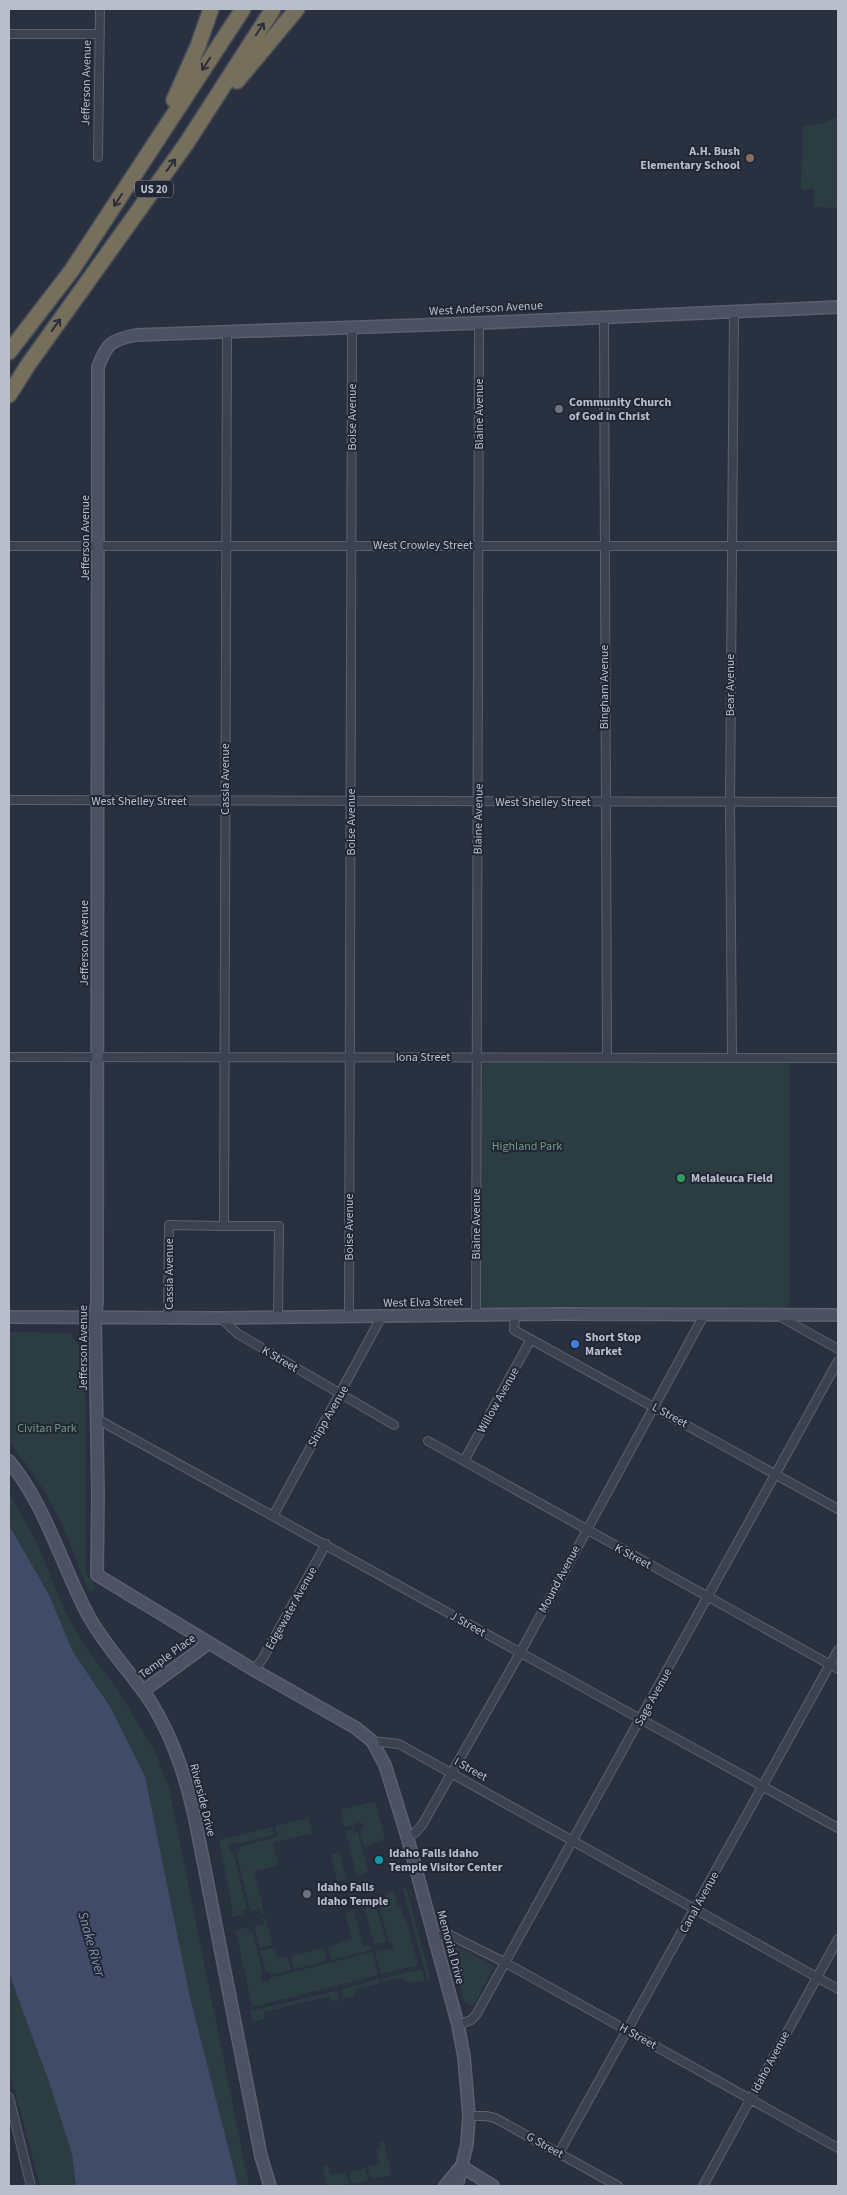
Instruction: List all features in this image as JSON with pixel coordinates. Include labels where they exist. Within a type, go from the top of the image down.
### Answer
[{"type":"highway","points":[[147,156],[198,46],[211,9]]},
{"type":"highway","name":"US 20","points":[[9,352],[72,270],[243,9]]},
{"type":"highway","name":"US 20","points":[[9,387],[28,365],[186,144],[273,9]]},
{"type":"highway","points":[[186,144],[297,9]]},
{"type":"highway","points":[[9,395],[28,365]]},
{"type":"street","name":"Jefferson Avenue","points":[[98,157],[100,9]]},
{"type":"street","points":[[9,34],[100,34]]},
{"type":"street","name":"West Anderson Avenue","points":[[136,335],[479,323],[838,307]]},
{"type":"street","name":"Bear Avenue","points":[[732,1058],[730,802],[734,312]]},
{"type":"street","name":"Bingham Avenue","points":[[604,317],[604,802],[607,1058]]},
{"type":"street","name":"Blaine Avenue","points":[[476,1315],[479,323]]},
{"type":"street","name":"Boise Avenue","points":[[349,1317],[352,327]]},
{"type":"street","name":"Cassia Avenue","points":[[224,1226],[227,333]]},
{"type":"street","name":"Jefferson Avenue","points":[[96,1572],[98,367],[104,352],[116,339],[136,335]]},
{"type":"street","name":"West Crowley Street","points":[[9,546],[838,546]]},
{"type":"street","name":"West Shelley Street","points":[[9,800],[838,802]]},
{"type":"street","name":"Iona Street","points":[[9,1057],[838,1058]]},
{"type":"street","name":"Cassia Avenue","points":[[168,1318],[169,1225],[279,1226],[278,1318]]},
{"type":"street","name":"West Elva Street","points":[[9,1317],[95,1319],[476,1315],[838,1315]]},
{"type":"street","name":"L Street","points":[[515,1315],[514,1330],[838,1509]]},
{"type":"street","name":"Mound Avenue","points":[[407,1836],[415,1833],[422,1825],[520,1653],[585,1530],[704,1315]]},
{"type":"street","points":[[776,1315],[838,1349]]},
{"type":"street","name":"Shipp Avenue","points":[[273,1516],[382,1316]]},
{"type":"street","name":"K Street","points":[[221,1318],[238,1334],[394,1424]]},
{"type":"street","name":"Willow Avenue","points":[[464,1461],[531,1339]]},
{"type":"street","name":"Sage Avenue","points":[[458,2025],[471,2020],[476,2015],[506,1963],[838,1361]]},
{"type":"street","name":"J Street","points":[[97,1419],[838,1828]]},
{"type":"street","name":"K Street","points":[[428,1441],[838,1669]]},
{"type":"street","name":"Riverside Drive","points":[[9,1461],[32,1495],[48,1524],[77,1591],[100,1635],[142,1691],[161,1720],[176,1751],[188,1785],[261,2156],[270,2186]]},
{"type":"street","name":"Edgewater Avenue","points":[[254,1670],[263,1658],[326,1544]]},
{"type":"street","name":"I Street","points":[[96,1572],[103,1581],[356,1728],[372,1740],[399,1744],[838,1988]]},
{"type":"street","name":"Temple Place","points":[[142,1691],[208,1643]]},
{"type":"street","name":"Canal Avenue","points":[[560,2154],[838,1650]]},
{"type":"street","name":"Memorial Drive","points":[[372,1740],[385,1765],[407,1836],[458,2025],[464,2058],[468,2116],[467,2144],[457,2186]]},
{"type":"street","name":"H Street","points":[[434,1937],[448,1934],[506,1963],[838,2148]]},
{"type":"street","name":"Idaho Avenue","points":[[703,2186],[838,1939]]},
{"type":"street","points":[[9,2098],[31,2186]]},
{"type":"street","name":"G Street","points":[[468,2116],[495,2118],[618,2186]]},
{"type":"street","points":[[461,2166],[493,2186]]},
{"type":"street","name":"Memorial Drive","points":[[445,2186],[461,2166]]},
{"type":"green space","points":[[838,117],[838,208],[814,207],[814,189],[801,189],[803,126],[823,123]]},
{"type":"green space","name":"Melaleuca Field","points":[[477,1058],[789,1058],[789,1303],[777,1315],[476,1315]]},
{"type":"green space","name":"Civitan Park","points":[[9,1332],[70,1333],[85,1354],[85,1569],[87,1576],[96,1586],[92,1592],[87,1587],[63,1526],[48,1497],[28,1466],[9,1442]]},
{"type":"green space","points":[[9,1493],[35,1539],[68,1618],[88,1651],[116,1687],[156,1754],[169,1788],[249,2186],[238,2186],[190,1997],[145,1776],[111,1708],[73,1652],[49,1595],[9,1525]]},
{"type":"green space","points":[[375,1801],[385,1839],[364,1846],[360,1830],[363,1829],[363,1824],[360,1822],[345,1828],[341,1810]]},
{"type":"green space","points":[[308,1818],[312,1833],[273,1843],[278,1865],[254,1872],[264,1914],[262,1914],[260,1908],[251,1912],[236,1853],[240,1851],[239,1847],[277,1837],[275,1826]]},
{"type":"green space","points":[[272,1827],[274,1835],[237,1844],[236,1842],[228,1844],[230,1852],[233,1851],[247,1909],[243,1910],[244,1914],[232,1917],[231,1913],[236,1912],[233,1912],[219,1840]]},
{"type":"green space","points":[[353,1829],[354,1833],[358,1832],[368,1872],[357,1876],[345,1831]]},
{"type":"green space","points":[[339,1853],[346,1878],[337,1881],[331,1855]]},
{"type":"green space","points":[[406,1888],[430,1977],[427,1979],[403,1889]]},
{"type":"green space","points":[[394,1891],[398,1907],[401,1906],[404,1919],[406,1919],[418,1965],[381,1974],[375,1952],[394,1949],[392,1942],[389,1943],[378,1901],[386,1899],[385,1894]]},
{"type":"green space","points":[[376,1905],[386,1941],[374,1944],[365,1908]]},
{"type":"green space","points":[[354,1911],[363,1947],[370,1945],[371,1950],[331,1960],[328,1947],[352,1939],[345,1913]]},
{"type":"green space","points":[[266,1918],[272,1945],[260,1948],[254,1926],[264,1925],[263,1919]]},
{"type":"green space","points":[[247,1927],[249,1932],[252,1931],[263,1974],[260,1975],[263,1983],[270,1981],[270,1978],[372,1952],[378,1975],[252,2007],[237,1935],[234,1931]]},
{"type":"green space","points":[[456,1945],[494,1966],[476,2002],[471,2005],[464,2001],[451,1951],[453,1946]]},
{"type":"green space","points":[[275,1947],[277,1958],[287,1956],[291,1970],[271,1975],[270,1971],[266,1971],[260,1951]]},
{"type":"green space","points":[[324,1948],[326,1956],[322,1962],[294,1969],[291,1956]]},
{"type":"green space","points":[[422,1969],[425,1980],[414,1983],[400,1978],[383,1982],[382,1979]]},
{"type":"green space","points":[[9,1973],[49,2082],[72,2154],[76,2186],[40,2186],[9,2069]]},
{"type":"green space","points":[[379,1979],[380,1983],[358,1989],[352,1997],[343,1998],[343,1989]]},
{"type":"green space","points":[[338,1992],[339,2001],[332,2001],[330,1996],[264,2012],[264,2019],[252,2022],[250,2011]]},
{"type":"green space","points":[[379,2142],[384,2142],[391,2172],[390,2175],[373,2179],[370,2178],[368,2167],[380,2164],[376,2149],[380,2148]]},
{"type":"green space","points":[[328,2165],[330,2174],[346,2173],[349,2183],[347,2185],[327,2186],[322,2166]]},
{"type":"green space","points":[[365,2168],[367,2180],[353,2184],[349,2172],[363,2170]]},
{"type":"water","name":"Snake River","points":[[9,1525],[49,1595],[73,1652],[111,1708],[145,1776],[190,1997],[238,2186],[76,2186],[72,2154],[49,2082],[9,1973]]},
{"type":"place","name":"A.H. Bush Elementary School","points":[[750,158]]},
{"type":"place","name":"Community Church of God in Christ","points":[[559,409]]},
{"type":"place","name":"Melaleuca Field","points":[[681,1178]]},
{"type":"place","name":"Short Stop Market","points":[[575,1344]]},
{"type":"place","name":"Idaho Falls Idaho Temple Visitor Center","points":[[379,1860]]},
{"type":"place","name":"Idaho Falls Idaho Temple","points":[[307,1894]]},
{"type":"park label","name":"Highland Park","points":[[527,1146]]}]
